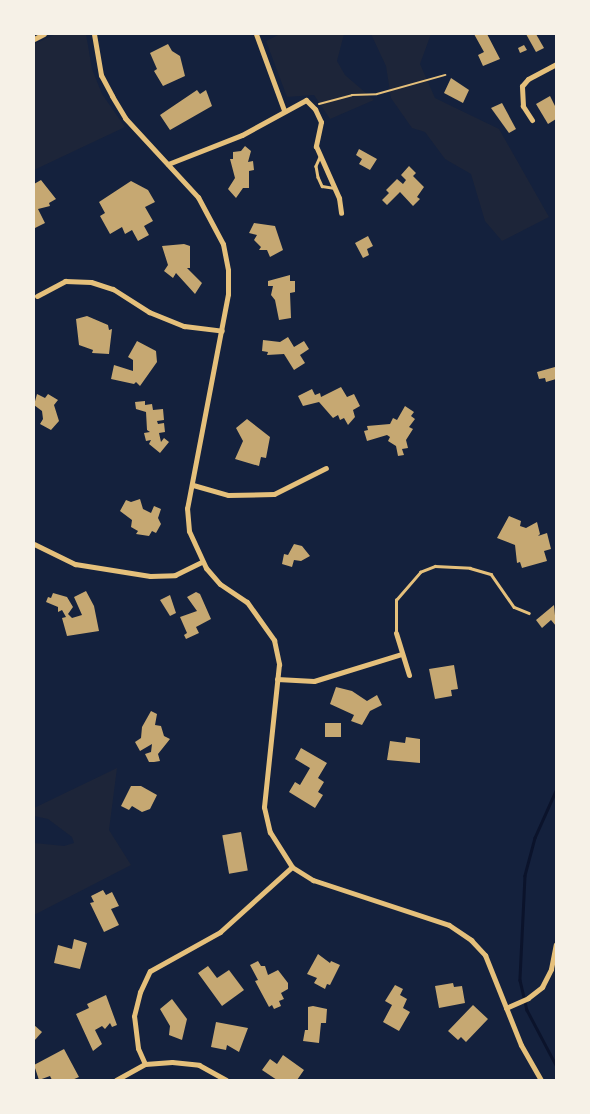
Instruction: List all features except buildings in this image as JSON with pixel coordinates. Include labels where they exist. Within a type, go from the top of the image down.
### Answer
[{"type":"street","points":[[34,39],[44,34]]},
{"type":"street","points":[[94,34],[101,75],[125,118],[198,197],[223,244],[228,270],[228,294],[188,508],[189,530],[202,562],[220,584],[247,602],[262,619],[274,640],[279,664],[264,807],[270,832],[292,867],[313,880],[449,925],[485,955],[521,1046],[541,1080]]},
{"type":"street","points":[[256,34],[284,110]]},
{"type":"street","points":[[532,120],[523,106],[522,86],[528,79],[556,64]]},
{"type":"street","points":[[168,164],[242,135],[284,110],[306,100],[321,122],[316,146],[336,188],[341,213]]},
{"type":"street","points":[[37,296],[66,281],[92,282],[113,288],[149,312],[184,326],[222,331]]},
{"type":"street","points":[[193,485],[228,495],[274,494],[326,468]]},
{"type":"street","points":[[34,544],[75,564],[150,576],[175,576],[202,562]]},
{"type":"street","points":[[396,633],[408,675]]},
{"type":"street","points":[[278,679],[314,681],[402,654]]},
{"type":"street","points":[[145,1064],[138,1048],[134,1016],[140,992],[150,971],[220,932],[292,867]]},
{"type":"street","points":[[506,1008],[528,998],[542,986],[551,969],[556,944]]},
{"type":"street","points":[[116,1080],[145,1064],[172,1062],[199,1065],[226,1080]]},
{"type":"lane","points":[[320,155],[316,166],[322,186],[336,188]]},
{"type":"lane","points":[[396,633],[394,611],[398,596],[420,572],[435,566],[470,568],[491,574],[516,609],[529,613]]},
{"type":"path","points":[[311,105],[352,96],[377,94],[445,75]]},
{"type":"shaded area","points":[[56,34],[86,34],[92,69],[102,94],[125,127],[34,170],[34,44]]},
{"type":"shaded area","points":[[280,34],[344,34],[337,61],[345,75],[374,100],[330,119],[314,95],[287,97],[266,41]]},
{"type":"shaded area","points":[[371,34],[431,34],[420,64],[435,98],[499,129],[549,217],[502,241],[485,221],[471,174],[445,159],[425,132],[412,128],[391,98],[386,66]]},
{"type":"shaded area","points":[[117,768],[109,830],[131,865],[34,915],[34,843],[64,846],[74,843],[72,837],[48,819],[34,816],[34,808]]},
{"type":"waterway","points":[[556,791],[535,838],[525,876],[520,980],[527,1010],[556,1065]]}]
